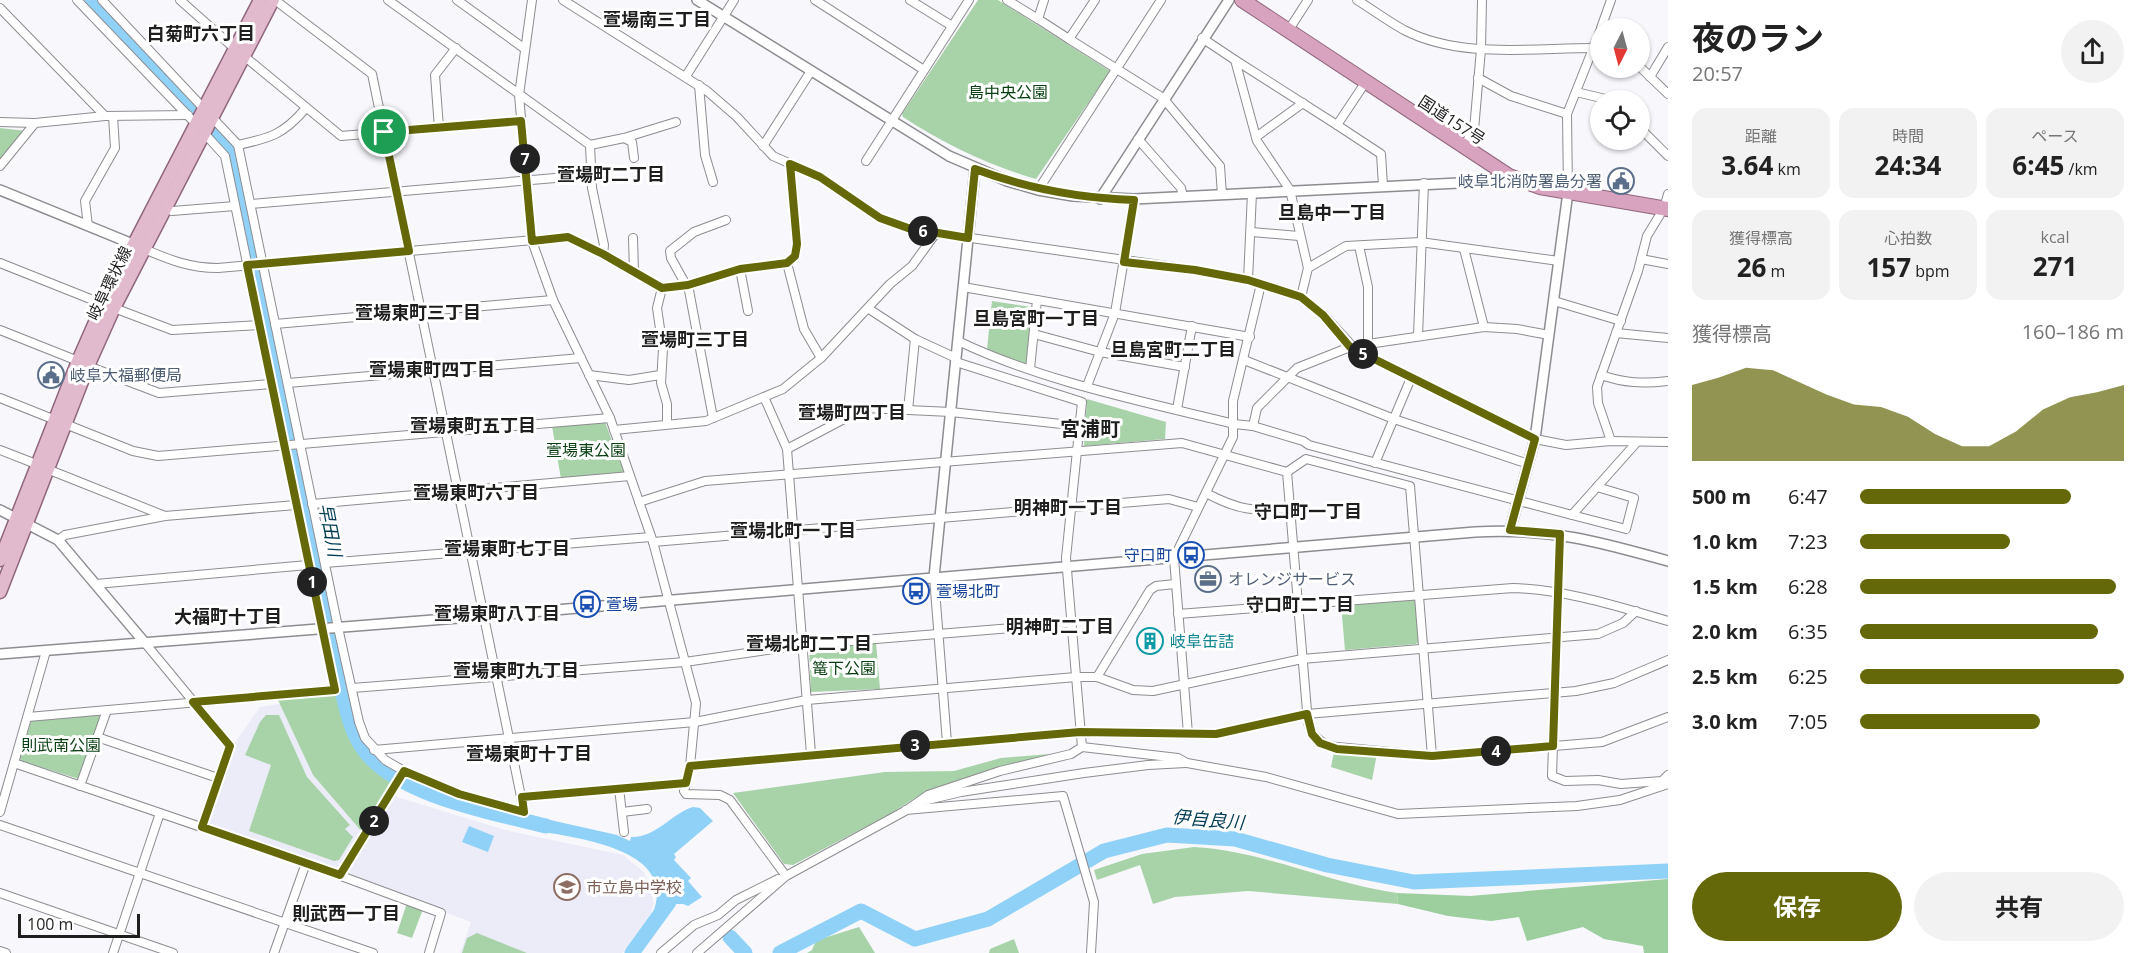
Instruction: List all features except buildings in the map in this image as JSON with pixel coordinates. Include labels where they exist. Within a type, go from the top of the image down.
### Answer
[{"type":"highway","name":"国道157号","points":[[1242,0],[1509,176],[1540,187],[1666,209]]},
{"type":"main road","name":"岐阜環状線","points":[[239,52],[260,0]]},
{"type":"main road","name":"岐阜環状線","points":[[0,592],[20,522],[83,364],[109,306],[202,119],[239,52],[274,0]]},
{"type":"main road","name":"岐阜環状線","points":[[139,247],[165,208],[202,119]]},
{"type":"main road","name":"岐阜環状線","points":[[0,560],[20,522]]},
{"type":"street","points":[[28,717],[335,690],[325,563],[238,145],[202,119],[77,0]]},
{"type":"street","points":[[102,0],[202,119],[225,156],[308,566],[352,688],[359,722],[374,750],[404,772],[459,794],[524,812],[422,312],[370,71],[274,0]]},
{"type":"street","points":[[180,0],[340,136],[521,121]]},
{"type":"street","points":[[388,0],[590,145],[624,138],[676,122]]},
{"type":"street","points":[[457,0],[525,49]]},
{"type":"street","points":[[532,0],[519,95],[532,241],[553,300],[610,418],[652,540],[669,600],[696,703],[690,766],[684,791],[686,794],[720,795],[730,800],[786,876]]},
{"type":"street","points":[[563,0],[686,75],[737,117],[773,156],[820,177],[880,218],[908,228],[936,233],[1124,262],[1195,270],[1248,280],[1301,297],[1323,315],[1352,348],[1535,439],[1566,445],[1611,441],[1668,442]]},
{"type":"street","points":[[698,0],[892,122],[975,169],[1038,190],[1100,199],[1134,200],[1424,183],[1479,182],[1509,176]]},
{"type":"street","points":[[686,75],[734,0]]},
{"type":"street","points":[[815,0],[924,70]]},
{"type":"street","points":[[910,0],[952,26]]},
{"type":"street","points":[[866,161],[969,0]]},
{"type":"street","points":[[1007,0],[1163,98],[1220,166],[1222,195]]},
{"type":"street","points":[[1038,20],[1044,0]]},
{"type":"street","points":[[1069,39],[1095,0]]},
{"type":"street","points":[[1038,190],[1161,0]]},
{"type":"street","points":[[1100,199],[1163,98],[1229,0]]},
{"type":"street","points":[[1288,31],[1308,0]]},
{"type":"street","points":[[1358,0],[1404,30],[1442,44],[1481,49],[1590,48]]},
{"type":"street","points":[[1463,147],[1474,130],[1481,49],[1482,0]]},
{"type":"street","points":[[1605,18],[1611,0]]},
{"type":"street","points":[[0,8],[109,116],[115,148],[86,201],[88,226]]},
{"type":"street","points":[[1202,38],[1381,154],[1383,186]]},
{"type":"street","points":[[1668,47],[1650,77],[1668,94]]},
{"type":"street","points":[[439,128],[435,75],[456,48]]},
{"type":"street","points":[[1510,530],[1535,439],[1569,192],[1567,114],[1590,58]]},
{"type":"street","points":[[1234,60],[1256,137],[1290,190],[1308,268],[1301,297]]},
{"type":"street","points":[[763,146],[811,71]]},
{"type":"street","points":[[1478,78],[1511,96],[1567,114]]},
{"type":"street","points":[[1337,125],[1365,83]]},
{"type":"street","points":[[699,85],[705,155],[713,182]]},
{"type":"street","points":[[1576,92],[1590,95]]},
{"type":"street","points":[[1256,137],[1303,103]]},
{"type":"street","points":[[238,145],[263,140],[290,128],[306,108]]},
{"type":"street","points":[[0,122],[35,123],[109,116],[202,119]]},
{"type":"street","points":[[0,165],[35,123]]},
{"type":"street","points":[[624,138],[632,142],[634,158]]},
{"type":"street","points":[[1650,138],[1668,156]]},
{"type":"street","points":[[1138,139],[1181,188],[1183,197]]},
{"type":"street","points":[[590,145],[591,175],[604,245],[603,254]]},
{"type":"street","points":[[0,190],[179,264],[195,268],[568,237],[662,288],[687,285],[740,269],[787,263],[795,256],[797,244],[790,164]]},
{"type":"street","points":[[947,742],[934,577],[975,169]]},
{"type":"street","points":[[250,204],[591,175]]},
{"type":"street","points":[[1418,336],[1424,183]]},
{"type":"street","points":[[1248,280],[1252,193]]},
{"type":"street","points":[[1611,441],[1598,404],[1600,375],[1647,236],[1666,209],[1668,194]]},
{"type":"street","points":[[1087,386],[1115,313],[1134,200]]},
{"type":"street","points":[[165,208],[172,211],[235,206]]},
{"type":"street","points":[[713,418],[687,285],[671,258],[670,251],[693,232],[726,219]]},
{"type":"street","points":[[1252,232],[1299,236]]},
{"type":"street","points":[[614,430],[667,423],[690,423],[713,418],[783,389],[821,358],[890,284],[924,252],[936,233]]},
{"type":"street","points":[[633,238],[634,272]]},
{"type":"street","points":[[1308,268],[1346,246],[1420,242],[1559,261]]},
{"type":"street","points":[[1359,246],[1368,287],[1368,344]]},
{"type":"street","points":[[1464,249],[1484,327]]},
{"type":"street","points":[[1641,259],[1668,264]]},
{"type":"street","points":[[0,263],[172,330],[259,325]]},
{"type":"street","points":[[787,263],[804,329],[821,358]]},
{"type":"street","points":[[740,269],[748,311]]},
{"type":"street","points":[[1188,734],[1174,584],[1174,558],[1233,437],[1233,401],[1261,284]]},
{"type":"street","points":[[963,287],[1250,337]]},
{"type":"street","points":[[662,288],[657,309],[663,350],[660,375],[667,404],[667,423]]},
{"type":"street","points":[[275,324],[553,300]]},
{"type":"street","points":[[1030,369],[1037,300]]},
{"type":"street","points":[[1554,301],[1620,321]]},
{"type":"street","points":[[869,309],[915,339],[956,360],[1082,402],[1066,567],[1082,747]]},
{"type":"street","points":[[1177,410],[1192,326]]},
{"type":"street","points":[[1253,426],[1257,408],[1297,368],[1352,348],[1484,327],[1517,328],[1549,335]]},
{"type":"street","points":[[0,330],[159,393],[271,384]]},
{"type":"street","points":[[1616,333],[1668,338]]},
{"type":"street","points":[[1034,334],[1100,352],[1185,367]]},
{"type":"street","points":[[908,410],[915,339]]},
{"type":"street","points":[[958,341],[1030,369],[1087,386],[1234,424],[1253,426],[1303,441],[1309,445],[1626,529],[1634,498],[1597,487]]},
{"type":"street","points":[[288,383],[581,358]]},
{"type":"street","points":[[1244,360],[1394,419],[1528,464]]},
{"type":"street","points":[[589,375],[629,380],[660,375]]},
{"type":"street","points":[[1600,375],[1621,382],[1643,384],[1668,381]]},
{"type":"street","points":[[1375,463],[1411,378]]},
{"type":"street","points":[[764,397],[787,449],[796,588],[811,754]]},
{"type":"street","points":[[0,398],[145,455],[158,456],[610,418]]},
{"type":"street","points":[[787,449],[865,408],[951,412],[1080,426]]},
{"type":"street","points":[[1572,515],[1637,442]]},
{"type":"street","points":[[639,502],[705,481],[1188,443],[1225,456],[1287,472],[1306,459],[1410,486],[1432,756]]},
{"type":"street","points":[[0,450],[165,516]]},
{"type":"street","points":[[1287,472],[1307,714],[1312,734],[1327,746],[1432,756],[1553,746],[1613,740],[1668,717]]},
{"type":"street","points":[[312,504],[630,476]]},
{"type":"street","points":[[1206,493],[1227,504],[1253,511],[1290,508]]},
{"type":"street","points":[[325,563],[794,531],[1169,499],[1198,507]]},
{"type":"street","points":[[58,540],[65,535],[165,516],[296,505]]},
{"type":"street","points":[[0,510],[58,540],[230,746],[202,827]]},
{"type":"street","points":[[0,654],[1510,530],[1560,534],[1668,561]]},
{"type":"street","points":[[1560,534],[1554,778],[1565,781],[1598,780],[1620,784],[1662,781],[1668,775]]},
{"type":"street","points":[[96,584],[308,566]]},
{"type":"street","points":[[1097,677],[1150,590],[1156,586],[1174,584]]},
{"type":"street","points":[[1178,614],[1486,588],[1558,591],[1668,621]]},
{"type":"street","points":[[374,750],[695,722],[807,700],[1076,677],[1097,677],[1143,692],[1302,659],[1557,638],[1609,631],[1636,611]]},
{"type":"street","points":[[352,688],[685,662],[802,645],[1072,623]]},
{"type":"street","points":[[0,812],[46,651]]},
{"type":"street","points":[[690,766],[1080,732],[1216,734],[1307,714],[1555,693],[1614,683],[1668,660]]},
{"type":"street","points":[[80,786],[106,710]]},
{"type":"street","points":[[97,737],[218,778]]},
{"type":"street","points":[[661,953],[694,925],[718,915],[761,886],[786,876],[942,789],[999,771],[1071,754],[1082,747],[1178,758],[1187,763]]},
{"type":"street","points":[[14,763],[306,863],[441,913],[429,953]]},
{"type":"street","points":[[916,802],[937,800],[961,792],[1084,773],[1187,763],[1266,777],[1398,814],[1576,806],[1620,801],[1668,784]]},
{"type":"street","points":[[340,875],[404,772]]},
{"type":"street","points":[[522,797],[686,783]]},
{"type":"street","points":[[619,788],[624,832]]},
{"type":"street","points":[[904,811],[1063,796],[1092,890],[1094,902],[1091,953]]},
{"type":"street","points":[[622,812],[647,810]]},
{"type":"street","points":[[113,953],[160,813]]},
{"type":"street","points":[[0,825],[374,953]]},
{"type":"street","points":[[274,953],[306,863]]},
{"type":"street","points":[[696,953],[786,876]]},
{"type":"street","points":[[0,893],[173,953]]},
{"type":"street","points":[[0,951],[6,953]]},
{"type":"shaded area","points":[[280,704],[313,775],[363,833],[341,868],[336,871],[208,827],[234,744],[260,707]]},
{"type":"shaded area","points":[[394,796],[505,830],[623,855],[644,872],[654,903],[651,913],[622,953],[460,953],[471,922],[347,875],[346,871]]},
{"type":"green space","name":"島中央公園","points":[[978,0],[998,0],[1110,71],[1036,179],[1001,167],[951,145],[903,117],[902,114]]},
{"type":"green space","points":[[0,128],[26,131],[0,165]]},
{"type":"green space","points":[[992,301],[1037,308],[1029,366],[987,349]]},
{"type":"green space","points":[[1087,399],[1166,422],[1165,439],[1084,446]]},
{"type":"green space","name":"萱場東公園","points":[[605,422],[624,473],[561,479],[552,426]]},
{"type":"green space","points":[[1413,598],[1419,641],[1416,644],[1345,650],[1341,604]]},
{"type":"green space","name":"篭下公園","points":[[876,643],[880,689],[811,692],[809,648]]},
{"type":"green space","points":[[338,695],[349,735],[355,746],[370,765],[394,782],[363,833],[313,775],[278,700]]},
{"type":"green space","name":"則武南公園","points":[[97,714],[100,717],[79,779],[21,761],[31,721]]},
{"type":"green space","points":[[266,715],[279,715],[307,777],[350,825],[345,829],[353,837],[339,860],[334,861],[249,831],[271,765],[245,755],[260,722]]},
{"type":"green space","points":[[1334,752],[1377,754],[1372,780],[1331,767]]},
{"type":"green space","points":[[1050,754],[926,791],[890,814],[793,865],[784,864],[733,793],[885,772],[954,771],[1001,758]]},
{"type":"green space","points":[[1194,847],[1246,854],[1346,882],[1397,893],[1398,904],[1248,891],[1175,897],[1153,904],[1140,865],[1097,880],[1094,870],[1142,854]]},
{"type":"green space","points":[[1668,879],[1668,953],[1644,953],[1643,946],[1604,939],[1583,927],[1527,941],[1519,917],[1491,921],[1448,916],[1398,904],[1397,893],[1470,896]]},
{"type":"green space","points":[[407,903],[423,909],[412,938],[397,933]]},
{"type":"green space","points":[[859,927],[875,953],[807,953],[812,950],[818,936],[824,938]]},
{"type":"green space","points":[[477,933],[527,953],[462,953],[467,938]]},
{"type":"green space","points":[[1014,939],[1019,953],[989,953],[990,949]]},
{"type":"water","points":[[693,807],[700,808],[713,821],[674,854],[676,857],[674,860],[691,878],[688,881],[702,897],[688,906],[673,904],[660,921],[652,916],[657,893],[651,874],[637,860],[594,842],[528,829],[528,815],[617,835],[630,841],[631,837],[648,834]]},
{"type":"water","points":[[469,826],[494,836],[488,852],[462,842]]},
{"type":"waterway","name":"早田川","points":[[92,0],[233,147],[341,686],[354,733],[362,747],[377,764],[420,790],[473,808],[546,826]]},
{"type":"waterway","name":"伊自良川","points":[[780,953],[861,911],[915,939],[988,919],[1104,851],[1167,835],[1235,839],[1327,865],[1414,882],[1668,871]]},
{"type":"waterway","points":[[632,953],[669,902]]},
{"type":"waterway","name":"早田川","points":[[730,937],[745,953]]},
{"type":"place","name":"岐阜北消防署島分署","points":[[1621,181]]},
{"type":"place","name":"岐阜大福郵便局","points":[[51,375]]},
{"type":"place","name":"守口町","points":[[1191,555]]},
{"type":"place","name":"オレンジサービス","points":[[1208,579]]},
{"type":"place","name":"萱場北町","points":[[916,591]]},
{"type":"place","name":"萱場","points":[[587,604]]},
{"type":"place","name":"岐阜缶詰","points":[[1150,641]]},
{"type":"place","name":"市立島中学校","points":[[567,887]]},
{"type":"district","name":"萱場南三丁目","points":[[657,20]]},
{"type":"district","name":"白菊町六丁目","points":[[201,34]]},
{"type":"district","name":"萱場町二丁目","points":[[611,175]]},
{"type":"district","name":"旦島中一丁目","points":[[1332,213]]},
{"type":"district","name":"萱場東町三丁目","points":[[418,313]]},
{"type":"district","name":"旦島宮町一丁目","points":[[1036,319]]},
{"type":"district","name":"萱場町三丁目","points":[[695,340]]},
{"type":"district","name":"旦島宮町二丁目","points":[[1173,350]]},
{"type":"district","name":"萱場東町四丁目","points":[[432,370]]},
{"type":"district","name":"萱場町四丁目","points":[[852,413]]},
{"type":"district","name":"萱場東町五丁目","points":[[473,426]]},
{"type":"district","name":"宮浦町","points":[[1090,429]]},
{"type":"district","name":"萱場東町六丁目","points":[[476,493]]},
{"type":"district","name":"明神町一丁目","points":[[1068,508]]},
{"type":"district","name":"守口町一丁目","points":[[1308,512]]},
{"type":"district","name":"萱場北町一丁目","points":[[793,531]]},
{"type":"district","name":"萱場東町七丁目","points":[[507,549]]},
{"type":"district","name":"守口町二丁目","points":[[1300,605]]},
{"type":"district","name":"萱場東町八丁目","points":[[497,614]]},
{"type":"district","name":"大福町十丁目","points":[[228,617]]},
{"type":"district","name":"明神町二丁目","points":[[1060,627]]},
{"type":"district","name":"萱場北町二丁目","points":[[809,644]]},
{"type":"district","name":"萱場東町九丁目","points":[[516,671]]},
{"type":"district","name":"萱場東町十丁目","points":[[529,754]]},
{"type":"district","name":"則武西一丁目","points":[[346,914]]},
{"type":"route","points":[[521,121],[532,241],[568,237],[662,288],[688,285],[755,266],[787,263],[795,256],[797,244],[790,164],[820,177],[880,218],[908,228],[968,238],[975,169],[1038,190],[1100,199],[1134,200],[1124,262],[1195,270],[1248,280],[1301,297],[1336,328],[1350,347],[1535,439],[1510,530],[1560,534],[1553,746],[1432,756],[1367,749],[1337,749],[1320,743],[1312,734],[1307,714],[1216,734],[1091,734],[1080,732],[690,766],[686,783],[522,797],[524,812],[459,794],[404,771],[340,875],[202,827],[230,746],[193,702],[335,690],[247,265],[409,251],[384,132],[521,121]]}]
